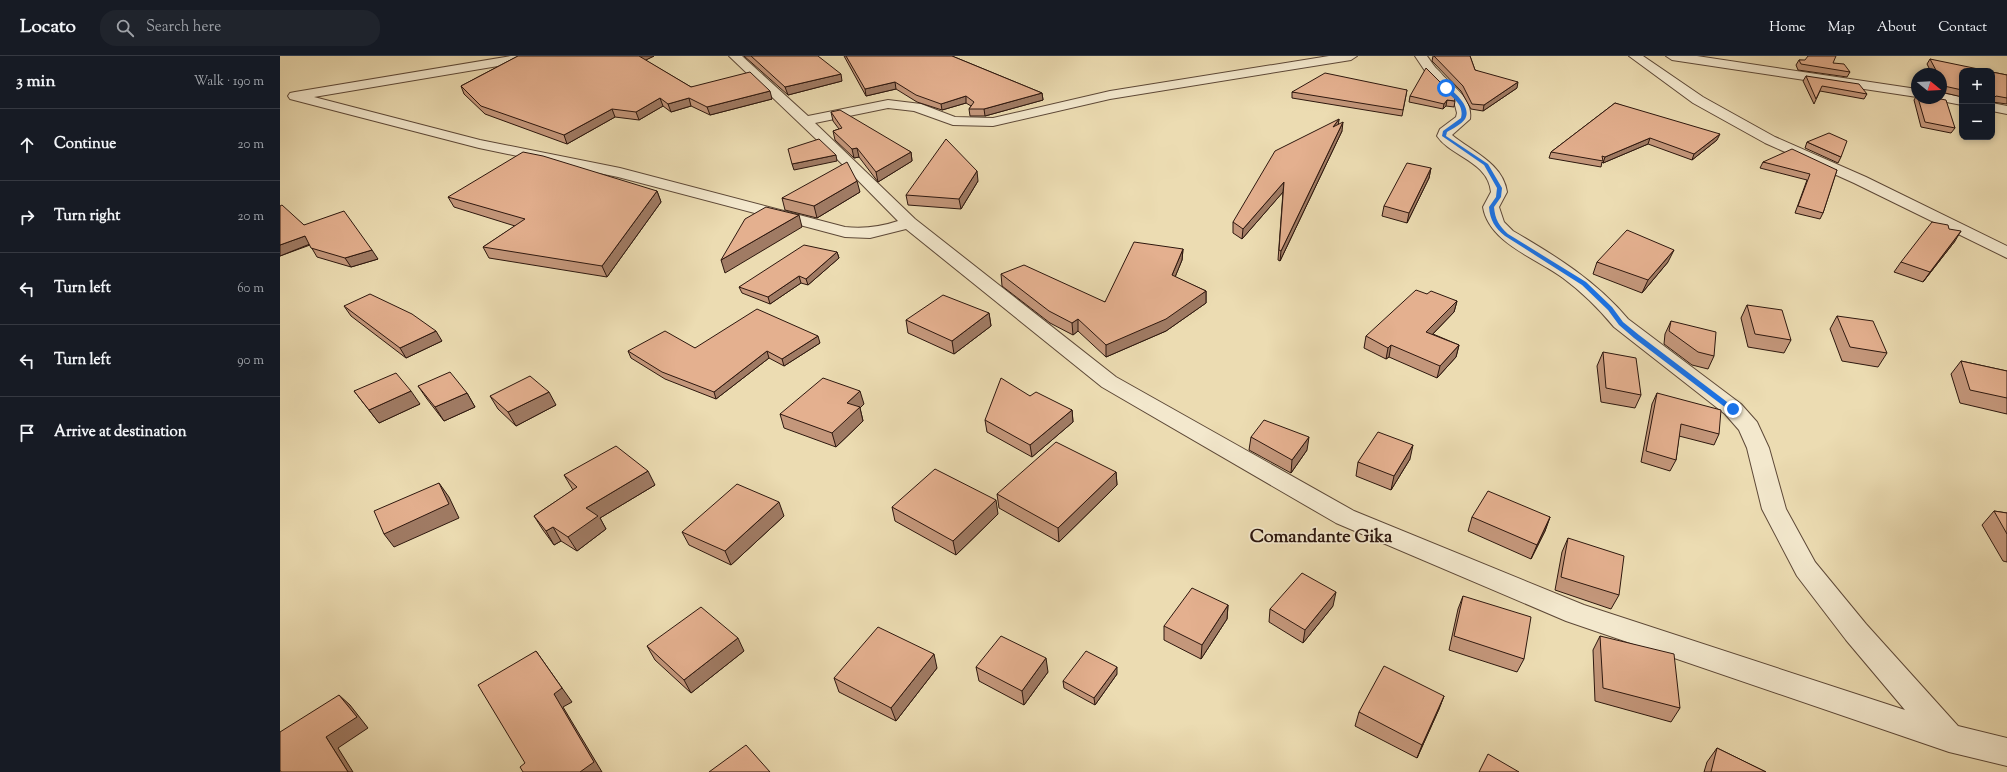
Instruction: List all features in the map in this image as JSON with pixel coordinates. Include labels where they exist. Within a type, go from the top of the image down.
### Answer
[{"type":"street","points":[[288,97],[533,56]]},
{"type":"street","points":[[735,56],[909,223],[1109,382],[1345,517],[1576,613],[1949,738],[2007,752]]},
{"type":"street","points":[[805,122],[888,104],[916,107],[953,121],[978,123],[993,122],[1110,95],[1211,80],[1351,56]]},
{"type":"street","points":[[1420,56],[1434,74],[1460,100],[1463,106],[1463,119],[1445,132],[1444,136],[1476,157],[1485,164],[1489,170],[1499,188],[1498,197],[1491,207],[1492,216],[1498,227],[1507,235],[1584,284],[1610,308],[1626,328],[1733,409],[1749,427],[1758,448],[1774,509],[1806,569],[1856,632],[1949,738]]},
{"type":"street","points":[[1635,56],[1698,100],[1770,140],[1931,214],[2007,253]]},
{"type":"street","points":[[1672,56],[1911,91]]},
{"type":"street","points":[[288,97],[479,144],[620,173],[845,232],[872,234],[909,223]]},
{"type":"street","points":[[1947,98],[1959,100]]},
{"type":"street","points":[[1995,108],[2007,110]]},
{"type":"building","points":[[518,56],[639,56],[691,87],[750,72],[770,91],[707,107],[689,98],[668,104],[660,98],[636,112],[612,109],[564,135],[481,106],[461,86]]},
{"type":"building","points":[[751,56],[818,56],[841,74],[785,87]]},
{"type":"building","points":[[846,56],[952,56],[1042,93],[984,109],[969,109],[974,102],[966,96],[941,104],[916,95],[895,82],[865,89]]},
{"type":"building","points":[[1434,56],[1470,56],[1475,70],[1518,82],[1484,105],[1472,104],[1463,86]]},
{"type":"building","points":[[1808,56],[1836,56],[1833,63],[1844,64],[1850,72],[1801,64],[1799,60],[1805,60]]},
{"type":"building","points":[[1930,59],[1974,68],[1959,68],[1959,89],[1947,87],[1947,68],[1935,68]]},
{"type":"building","points":[[1426,68],[1454,96],[1455,101],[1447,100],[1444,104],[1410,96]]},
{"type":"building","points":[[1325,73],[1407,90],[1403,110],[1292,92]]},
{"type":"building","points":[[1995,73],[2007,75],[2007,98],[1995,97]]},
{"type":"building","points":[[1806,76],[1859,84],[1867,94],[1822,86],[1816,99]]},
{"type":"building","points":[[1615,103],[1720,134],[1694,154],[1650,138],[1605,157],[1602,156],[1603,161],[1551,152]]},
{"type":"building","points":[[1947,103],[1955,128],[1925,122],[1920,104]]},
{"type":"building","points":[[840,110],[911,152],[876,172],[857,148],[852,149],[833,131],[842,128],[831,112]]},
{"type":"building","points":[[1339,119],[1333,127],[1343,122],[1281,251],[1279,250],[1284,182],[1243,229],[1233,222],[1275,151]]},
{"type":"building","points":[[1829,133],[1847,141],[1841,157],[1807,142]]},
{"type":"building","points":[[819,139],[836,155],[792,164],[788,149]]},
{"type":"building","points":[[946,139],[977,171],[959,199],[906,195]]},
{"type":"building","points":[[1792,149],[1837,170],[1823,213],[1798,206],[1810,174],[1763,162]]},
{"type":"building","points":[[523,152],[543,156],[657,191],[602,266],[483,247],[525,219],[448,197]]},
{"type":"building","points":[[847,162],[857,181],[814,206],[782,198]]},
{"type":"building","points":[[1407,163],[1431,168],[1409,213],[1384,206]]},
{"type":"building","points":[[282,205],[304,225],[344,211],[372,250],[345,258],[311,248],[305,236],[280,245],[280,206]]},
{"type":"building","points":[[766,207],[799,215],[721,260],[745,219]]},
{"type":"building","points":[[1932,222],[1948,225],[1949,229],[1961,231],[1930,272],[1901,262]]},
{"type":"building","points":[[1627,230],[1674,250],[1648,280],[1597,262]]},
{"type":"building","points":[[1134,242],[1183,249],[1172,275],[1206,291],[1166,319],[1106,345],[1078,319],[1072,323],[1049,311],[1001,274],[1024,265],[1105,302]]},
{"type":"building","points":[[804,245],[837,252],[806,279],[799,276],[768,297],[739,287]]},
{"type":"building","points":[[1416,290],[1427,294],[1431,291],[1457,301],[1426,332],[1459,345],[1440,366],[1391,345],[1388,348],[1366,336]]},
{"type":"building","points":[[370,294],[412,314],[436,331],[400,348],[344,306]]},
{"type":"building","points":[[943,295],[989,313],[952,341],[906,320]]},
{"type":"building","points":[[1747,305],[1782,310],[1791,340],[1755,334]]},
{"type":"building","points":[[757,309],[818,336],[782,359],[767,351],[714,392],[662,372],[628,351],[665,331],[695,348]]},
{"type":"building","points":[[1837,316],[1873,321],[1887,353],[1850,347]]},
{"type":"building","points":[[1671,321],[1716,332],[1714,356],[1698,352],[1669,331]]},
{"type":"building","points":[[1603,352],[1636,358],[1641,395],[1606,388]]},
{"type":"building","points":[[1961,361],[2007,371],[2007,398],[1970,390]]},
{"type":"building","points":[[450,372],[467,393],[435,407],[418,386]]},
{"type":"building","points":[[396,373],[411,391],[369,410],[354,391]]},
{"type":"building","points":[[530,376],[549,392],[508,412],[490,396]]},
{"type":"building","points":[[823,378],[860,391],[847,403],[860,407],[832,433],[780,414]]},
{"type":"building","points":[[1001,378],[1030,396],[1036,392],[1072,410],[1030,445],[985,420]]},
{"type":"building","points":[[1657,393],[1721,410],[1719,434],[1681,424],[1676,460],[1646,451]]},
{"type":"building","points":[[1264,420],[1309,437],[1292,460],[1251,437]]},
{"type":"building","points":[[1378,432],[1413,445],[1394,476],[1358,462]]},
{"type":"building","points":[[1056,442],[1116,472],[1058,528],[997,494]]},
{"type":"building","points":[[616,446],[648,471],[586,508],[598,516],[568,537],[553,527],[546,531],[534,516],[577,487],[564,475]]},
{"type":"building","points":[[935,469],[996,500],[953,541],[892,507]]},
{"type":"building","points":[[439,483],[449,504],[384,534],[374,511]]},
{"type":"building","points":[[737,484],[779,502],[725,551],[682,532]]},
{"type":"building","points":[[1488,491],[1550,517],[1537,545],[1472,517]]},
{"type":"building","points":[[1994,511],[2007,513],[2007,534]]},
{"type":"building","points":[[1568,538],[1624,556],[1619,595],[1561,577]]},
{"type":"building","points":[[1302,573],[1336,592],[1305,630],[1270,609]]},
{"type":"building","points":[[1192,588],[1228,605],[1202,645],[1164,626]]},
{"type":"building","points":[[1463,596],[1531,617],[1524,659],[1454,636]]},
{"type":"building","points":[[701,607],[738,638],[684,680],[647,646]]},
{"type":"building","points":[[878,627],[934,654],[891,708],[834,678]]},
{"type":"building","points":[[1001,636],[1046,658],[1022,691],[976,667]]},
{"type":"building","points":[[1600,636],[1674,654],[1680,708],[1603,688]]},
{"type":"building","points":[[536,651],[562,688],[554,694],[594,762],[580,772],[523,772],[520,767],[525,763],[478,685]]},
{"type":"building","points":[[1086,651],[1117,667],[1094,698],[1063,681]]},
{"type":"building","points":[[1384,666],[1444,696],[1422,745],[1359,712]]},
{"type":"building","points":[[339,695],[357,717],[326,737],[348,772],[281,772],[280,732]]},
{"type":"building","points":[[746,745],[770,772],[709,772]]},
{"type":"building","points":[[1717,748],[1766,772],[1711,772]]},
{"type":"building","points":[[1488,754],[1519,772],[1479,772]]},
{"type":"district","name":"Comandante Gika","points":[[1321,536]]},
{"type":"route","points":[[1446,88],[1460,100],[1464,113],[1463,119],[1449,128],[1445,132],[1444,136],[1485,164],[1499,188],[1498,197],[1491,207],[1492,216],[1498,227],[1507,235],[1584,284],[1610,308],[1621,323],[1636,337],[1733,409]]}]
